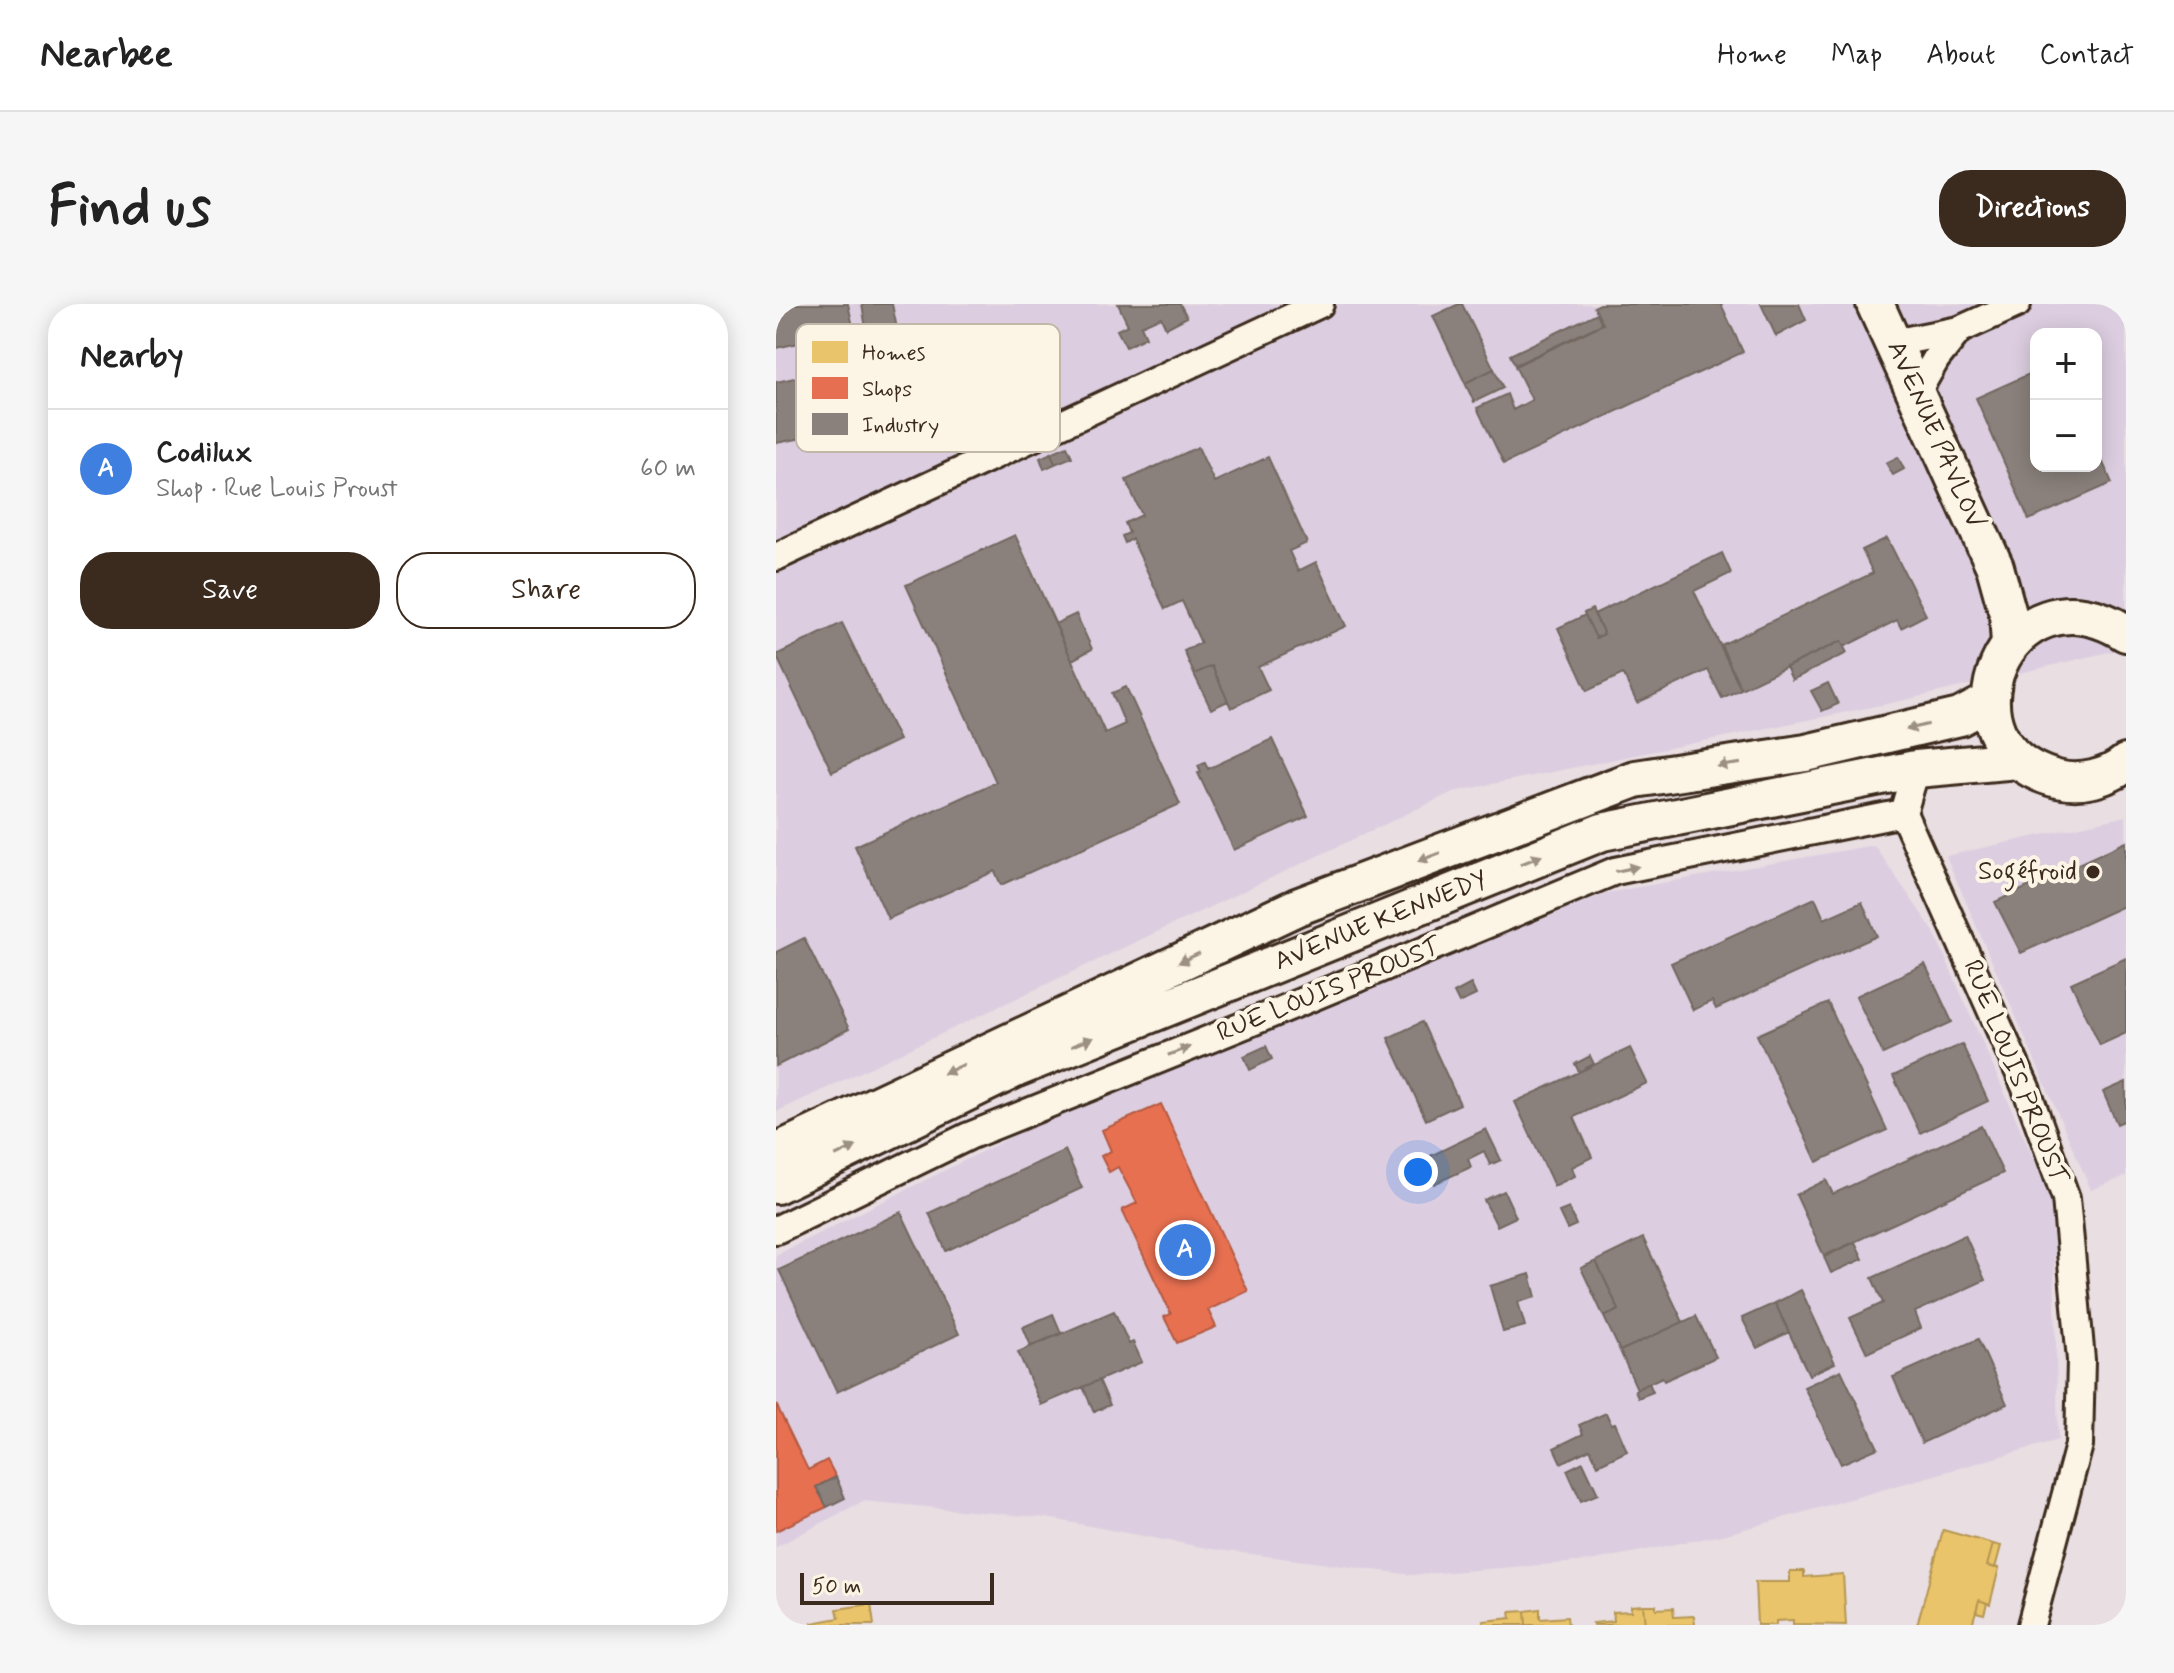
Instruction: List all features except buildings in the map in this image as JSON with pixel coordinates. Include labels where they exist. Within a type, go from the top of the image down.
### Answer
[{"type":"main road","name":"AVENUE PAVLOV","points":[[1875,304],[1995,567],[2008,614],[2010,644]]},
{"type":"main road","name":"AVENUE PAVLOV","points":[[1995,567],[2024,592],[2059,615]]},
{"type":"main road","points":[[2126,633],[2107,621],[2084,615],[2059,615],[2041,621],[2024,630],[2010,644],[1995,670],[1990,701],[1993,723],[2003,743],[2018,760],[2040,775],[2066,782],[2093,780],[2126,763]]},
{"type":"main road","name":"AVENUE KENNEDY","points":[[776,1152],[1297,907],[1635,779],[1806,753],[1960,717],[1990,701]]},
{"type":"main road","name":"AVENUE KENNEDY","points":[[776,1185],[1017,1068],[1602,832],[1916,769],[2018,760]]},
{"type":"street","points":[[1060,425],[1320,304]]},
{"type":"street","points":[[1893,343],[1959,330],[2017,304]]},
{"type":"street","points":[[1916,394],[1936,359],[1959,330]]},
{"type":"street","points":[[776,557],[1002,452]]},
{"type":"street","points":[[1903,813],[1916,769]]},
{"type":"street","name":"RUE LOUIS PROUST","points":[[776,1230],[969,1136],[1615,871],[1903,813],[2026,1088],[2066,1198],[2081,1360],[2079,1445],[2031,1625]]},
{"type":"shaded area","points":[[776,304],[2126,304],[2126,648],[1901,701],[1453,792],[776,1112]]},
{"type":"shaded area","points":[[2126,816],[2126,1176],[2091,1190],[1946,856]]},
{"type":"shaded area","points":[[1874,845],[1934,932],[2053,1203],[2058,1440],[1727,1534],[1590,1561],[1412,1575],[1212,1549],[1047,1518],[863,1501],[776,1547],[776,1255],[1071,1107],[1606,893]]},
{"type":"place","name":"Sogéfroid","points":[[2093,872]]},
{"type":"place","name":"Codilux","points":[[1185,1250]]}]
